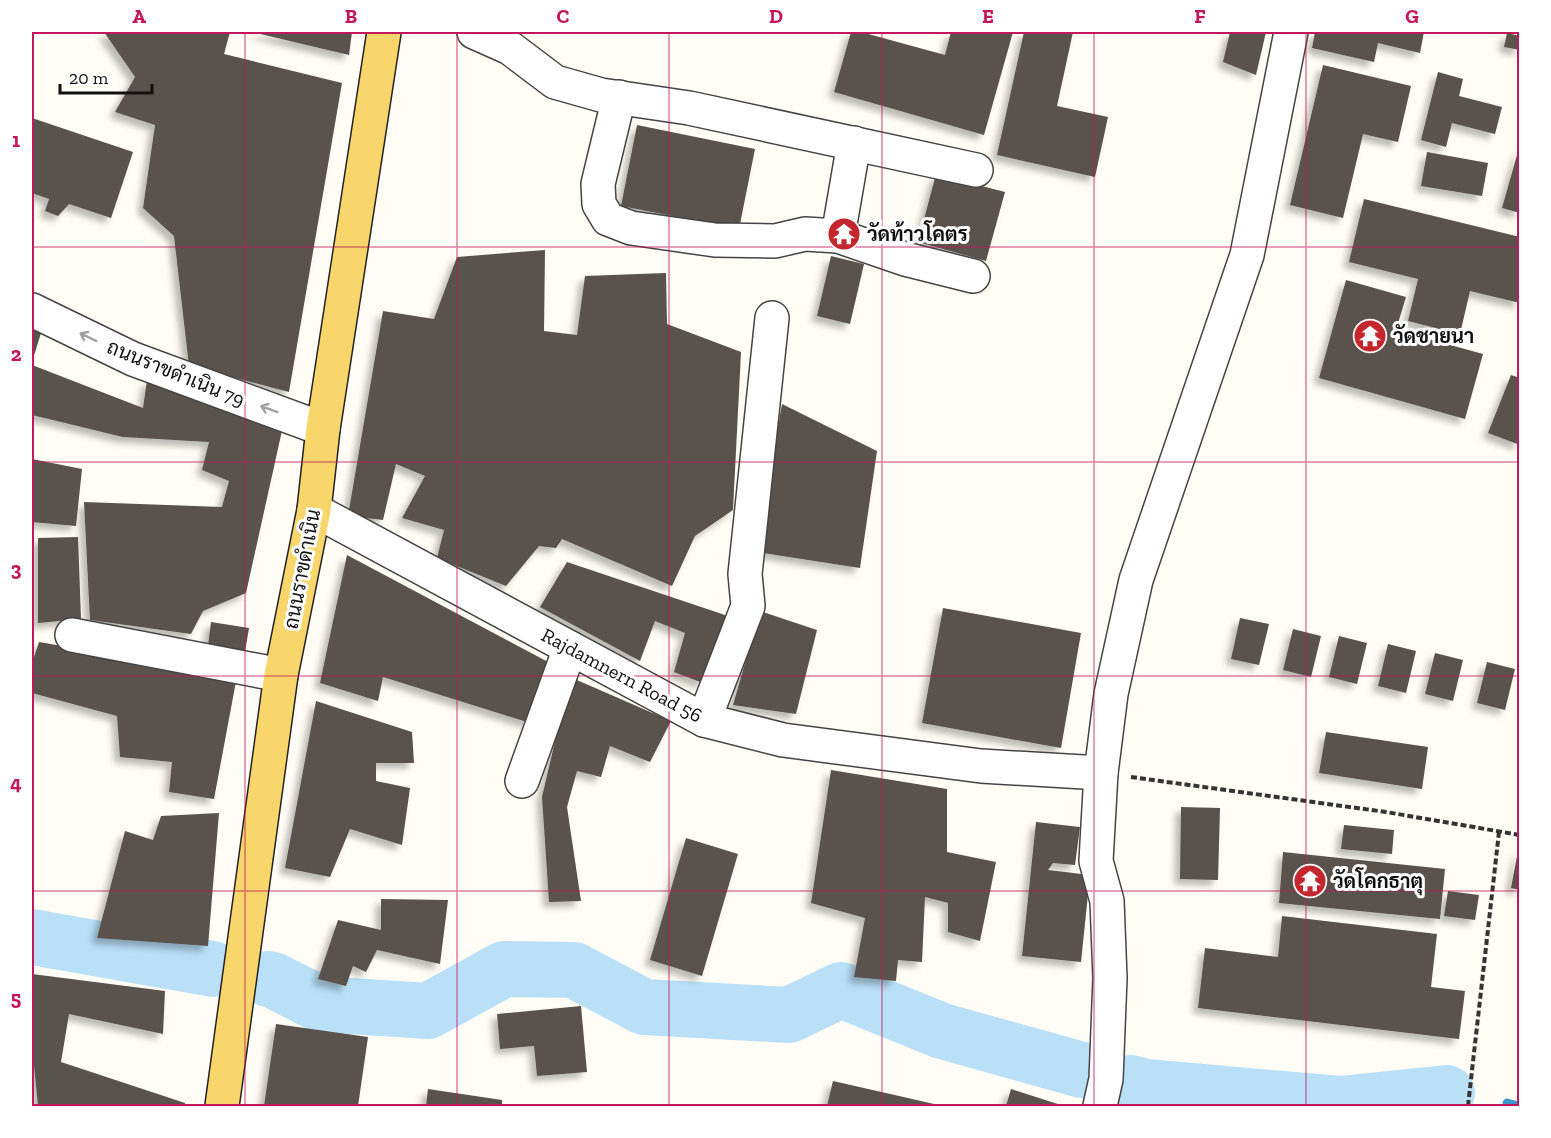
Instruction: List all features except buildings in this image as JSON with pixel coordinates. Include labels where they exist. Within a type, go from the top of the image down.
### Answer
[{"type":"main road","name":"ถนนราขดำเนิน","points":[[222,1107],[281,675],[314,510],[323,429],[384,32]]},
{"type":"street","points":[[474,32],[510,48],[555,82],[601,95],[689,108],[976,170]]},
{"type":"street","points":[[1100,1107],[1106,1080],[1110,978],[1107,901],[1096,861],[1101,773],[1111,694],[1136,580],[1247,255],[1291,32]]},
{"type":"street","points":[[619,97],[598,184],[599,204],[608,219],[631,228],[715,240],[775,241],[805,234],[838,236],[905,259],[973,276]]},
{"type":"street","points":[[838,236],[854,143]]},
{"type":"street","name":"ถนนราขดำเนิน 79","points":[[32,310],[133,359],[323,429]]},
{"type":"street","points":[[704,720],[748,606],[745,574],[772,318]]},
{"type":"street","name":"Rajdamnern Road 56","points":[[314,510],[704,720],[783,740],[981,766],[1101,773]]},
{"type":"street","points":[[72,635],[281,675]]},
{"type":"street","points":[[522,781],[570,648]]},
{"type":"path","points":[[1101,773],[1386,812],[1520,835]]},
{"type":"path","points":[[1468,1107],[1499,832]]},
{"type":"waterway","points":[[32,937],[213,969]]},
{"type":"waterway","points":[[268,979],[320,1004],[428,1011],[504,969],[574,970],[644,1007],[789,1015],[841,990],[942,1031],[1082,1070]]},
{"type":"waterway","points":[[1131,1083],[1146,1087],[1340,1104],[1447,1093]]},
{"type":"waterway","points":[[1507,1103],[1519,1106]]},
{"type":"place","name":"วัดท้าวโคตร","points":[[844,234]]},
{"type":"place","name":"วัดชายนา","points":[[1370,336]]},
{"type":"place","name":"วัดโคกธาตุ","points":[[1310,881]]}]
